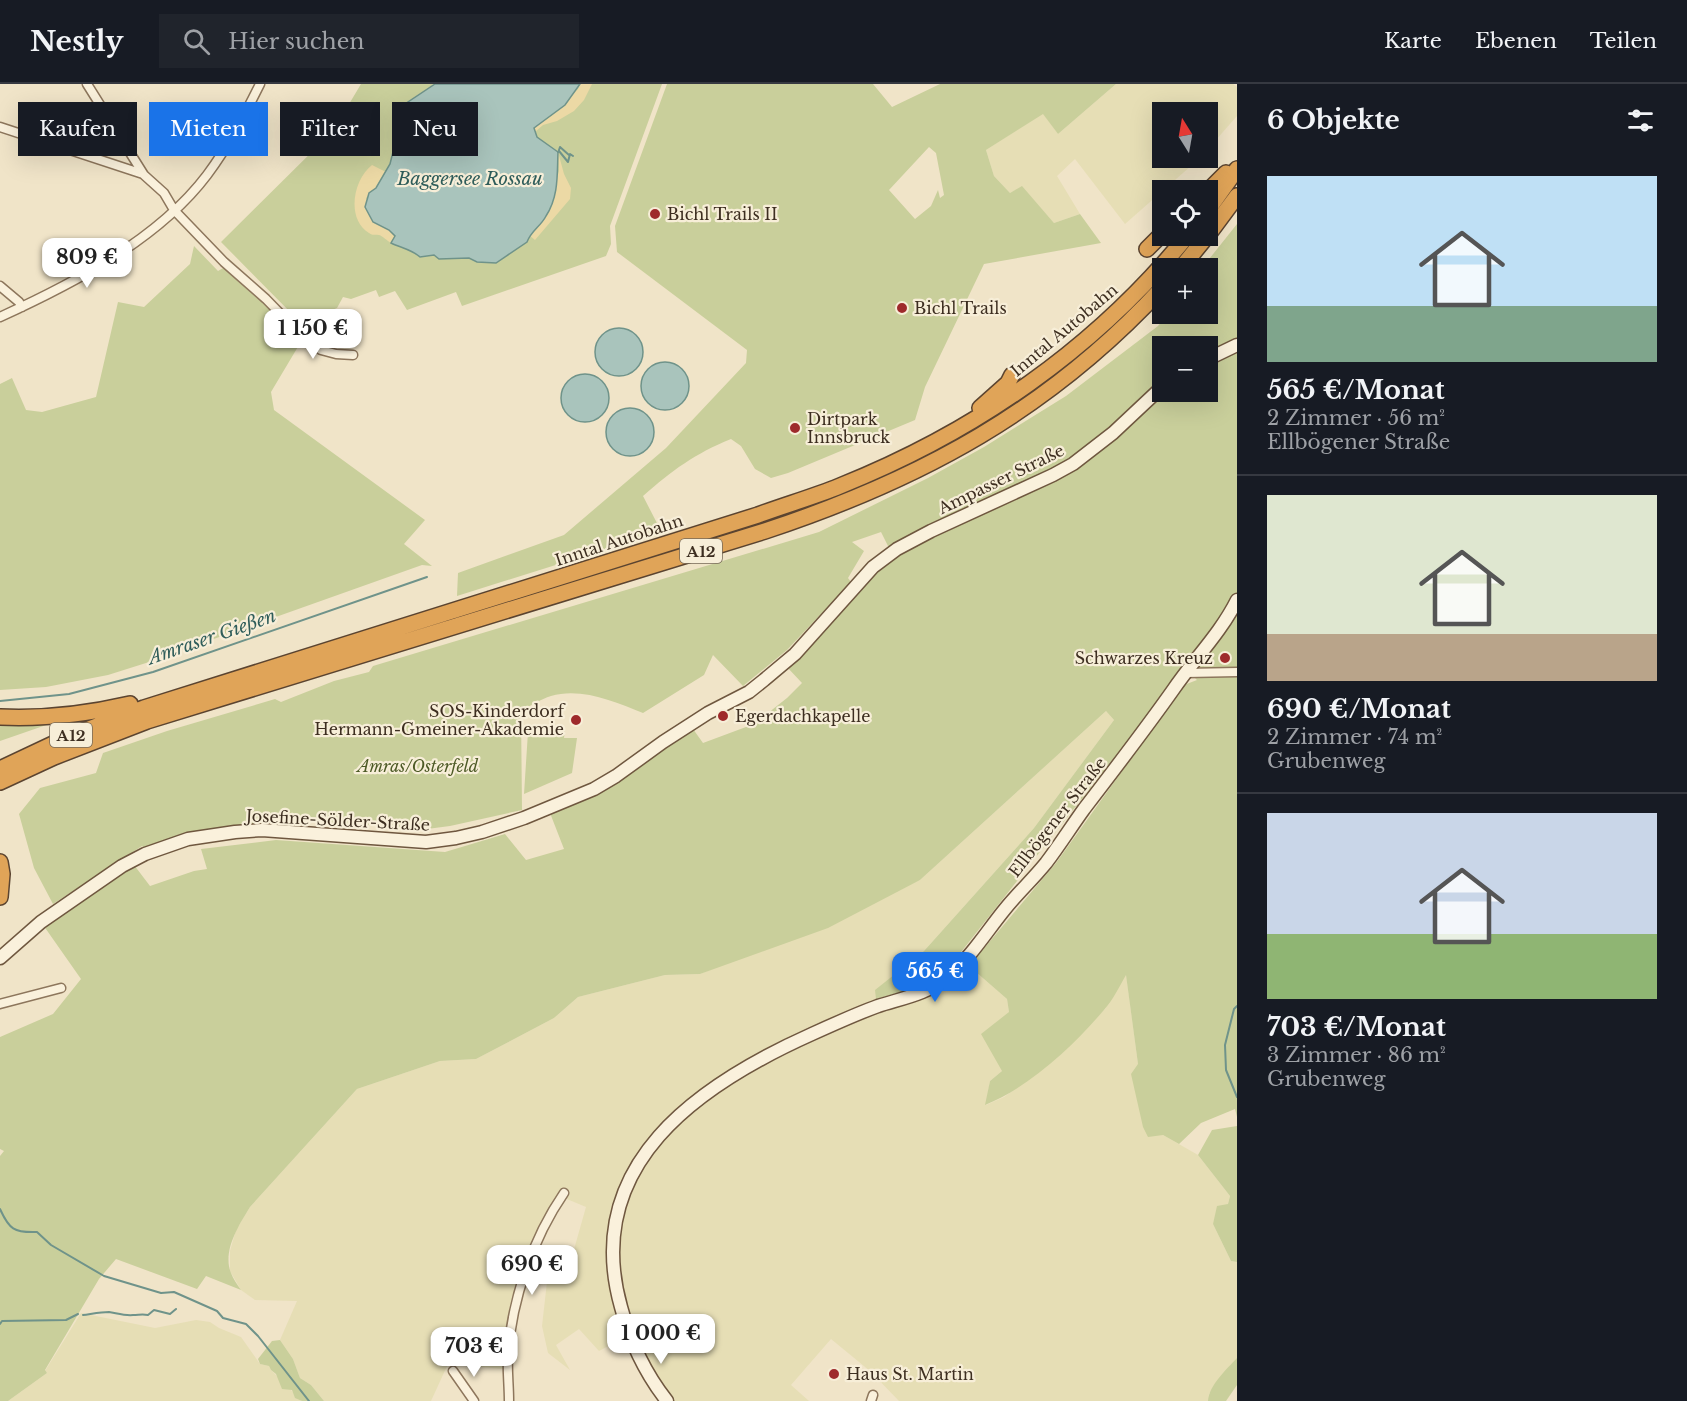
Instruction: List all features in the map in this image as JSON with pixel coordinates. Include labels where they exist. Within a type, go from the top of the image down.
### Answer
[{"type":"highway","points":[[1218,180],[1237,159]]},
{"type":"highway","points":[[1218,196],[1237,170]]},
{"type":"highway","points":[[1218,221],[1237,196]]},
{"type":"highway","points":[[1147,249],[1152,244]]},
{"type":"highway","name":"Inntal Autobahn","points":[[0,782],[54,757],[127,728],[839,487],[913,453],[1005,401],[1057,364],[1110,318],[1145,284],[1178,246]]},
{"type":"highway","points":[[1189,258],[1198,246]]},
{"type":"highway","name":"Inntal Autobahn","points":[[459,616],[786,524],[899,479],[948,456],[1011,418],[1119,333],[1152,298]]},
{"type":"highway","points":[[959,429],[969,416],[1008,383],[1012,375]]},
{"type":"highway","name":"Inntal Autobahn","points":[[0,769],[68,736],[177,697],[435,624]]},
{"type":"highway","points":[[0,717],[74,715],[110,709],[155,697],[177,697]]},
{"type":"highway","points":[[0,862],[2,886],[0,897]]},
{"type":"main road","points":[[1218,354],[1237,345]]},
{"type":"main road","name":"Ampasser Straße","points":[[873,567],[897,549],[930,531],[1073,464],[1113,433],[1152,396]]},
{"type":"main road","name":"Josefine-Sölder-Straße","points":[[0,958],[41,922],[122,866],[188,839],[262,830],[426,842],[482,832],[524,818],[594,789],[616,776],[663,741],[756,687],[795,654],[873,567]]},
{"type":"main road","name":"Ellbögener Straße","points":[[667,1401],[646,1369],[633,1343],[616,1289],[613,1267],[613,1233],[616,1212],[634,1169],[650,1147],[697,1100],[743,1069],[806,1037],[861,1013],[918,995],[940,983],[952,973],[1045,864],[1186,673],[1218,635],[1237,600]]},
{"type":"street","points":[[87,84],[144,175],[164,193],[174,210],[224,262],[266,299],[303,337],[321,350],[352,355]]},
{"type":"street","points":[[0,317],[62,289],[136,242],[174,210],[206,177],[232,138],[260,84]]},
{"type":"street","points":[[0,127],[144,175]]},
{"type":"street","points":[[0,286],[22,307]]},
{"type":"street","points":[[7,293],[12,312]]},
{"type":"street","points":[[1186,673],[1237,672]]},
{"type":"street","points":[[0,1004],[61,988]]},
{"type":"street","points":[[509,1401],[508,1352],[522,1281],[549,1215],[564,1193]]},
{"type":"street","points":[[453,1371],[474,1401]]},
{"type":"shaded area","points":[[1116,84],[1233,84],[1237,87],[1237,116],[1218,138],[1218,102],[1152,102],[1152,168],[1189,168],[1175,180],[1152,180],[1152,200],[1125,224],[1075,159],[1057,176],[1080,214],[1054,223],[1022,187],[1010,193],[994,176],[986,150],[1043,113],[1058,134]]},
{"type":"shaded area","points":[[1106,711],[1114,720],[1034,828],[924,951],[876,990],[876,999],[918,987],[950,966],[969,966],[1007,999],[1009,1012],[1002,1071],[990,1081],[986,1105],[1004,1097],[1058,1057],[1105,1009],[1126,974],[1138,1064],[1163,1135],[1198,1155],[1230,1196],[1228,1204],[1213,1224],[1231,1261],[1237,1262],[1237,1358],[1209,1394],[1208,1401],[899,1401],[870,1371],[831,1339],[791,1385],[809,1401],[662,1401],[627,1336],[599,1351],[579,1329],[556,1345],[570,1370],[548,1353],[542,1326],[548,1273],[567,1274],[586,1207],[562,1197],[531,1256],[503,1369],[448,1364],[431,1401],[324,1401],[311,1385],[300,1378],[293,1359],[280,1340],[297,1301],[255,1300],[241,1290],[230,1271],[230,1251],[236,1230],[250,1207],[357,1089],[440,1061],[476,1059],[554,1018],[578,997],[665,975],[700,974],[920,880]]},
{"type":"shaded area","points":[[81,1313],[155,1328],[196,1320],[210,1322],[241,1337],[260,1364],[269,1366],[302,1401],[8,1401],[47,1373],[45,1371]]},
{"type":"green space","points":[[361,84],[662,84],[610,226],[611,244],[606,256],[462,306],[456,292],[407,310],[395,291],[379,297],[376,290],[351,299],[343,297],[337,308],[307,320],[298,320],[221,242],[308,156],[380,156],[380,102],[350,102]]},
{"type":"green space","points":[[667,84],[873,84],[892,107],[940,84],[1116,84],[1058,134],[1043,114],[986,150],[994,176],[1010,193],[1022,186],[1054,223],[1080,214],[1101,243],[984,264],[925,387],[915,420],[771,478],[755,469],[741,446],[731,439],[684,463],[643,496],[659,527],[683,525],[457,596],[458,573],[564,535],[666,448],[746,363],[747,350],[617,252],[615,226]],"holes":[[[929,147],[936,153],[944,195],[940,198],[938,190],[931,206],[915,219],[889,190]]]},
{"type":"green space","name":"Amras/Osterfeld","points":[[1237,224],[1237,1117],[1235,1109],[1201,1123],[1179,1144],[1163,1135],[1148,1137],[1143,1127],[1131,1074],[1138,1064],[1126,975],[1113,998],[1092,1024],[1050,1064],[1018,1087],[985,1105],[990,1081],[1002,1071],[981,1034],[1009,1012],[1007,999],[969,966],[1056,863],[1184,685],[1197,680],[1184,667],[950,966],[918,987],[876,999],[875,990],[924,951],[1034,828],[1114,720],[1106,711],[920,880],[828,928],[700,974],[665,975],[578,997],[554,1018],[476,1059],[440,1061],[357,1089],[250,1207],[241,1222],[230,1247],[229,1265],[241,1290],[206,1276],[197,1289],[116,1259],[99,1279],[45,1370],[47,1373],[8,1401],[0,1401],[0,1156],[4,1151],[0,1149],[0,1037],[53,1014],[81,979],[41,922],[131,861],[150,886],[207,869],[201,849],[276,840],[445,852],[505,834],[526,860],[564,849],[550,813],[693,729],[703,743],[754,724],[802,683],[786,666],[893,556],[881,532],[852,542],[864,551],[848,578],[851,582],[787,650],[743,686],[713,655],[704,675],[643,713],[598,697],[574,693],[551,696],[521,711],[522,810],[427,829],[280,820],[282,825],[198,831],[144,848],[142,846],[53,904],[34,868],[19,814],[40,788],[96,773],[103,753],[167,731],[275,699],[281,702],[334,681],[369,672],[373,666],[819,532],[928,478],[984,447],[1066,396],[1160,324],[1218,324],[1218,258],[1210,258]]},
{"type":"green space","points":[[194,246],[218,271],[225,267],[302,340],[271,392],[274,410],[425,520],[404,544],[432,566],[422,565],[108,675],[46,687],[0,690],[0,384],[12,378],[26,410],[42,412],[96,397],[118,302],[144,307],[190,264]]},
{"type":"green space","points":[[0,722],[52,723],[0,741]]},
{"type":"green space","points":[[565,730],[564,738],[577,738],[572,773],[524,794],[528,732]]},
{"type":"green space","points":[[1237,1126],[1237,1262],[1231,1261],[1213,1224],[1217,1206],[1228,1204],[1230,1196],[1198,1155],[1212,1130]]},
{"type":"green space","points":[[280,1340],[293,1359],[300,1378],[311,1385],[324,1401],[302,1401],[295,1398],[292,1390],[282,1389],[276,1374],[269,1366],[260,1364],[258,1359],[272,1341]]},
{"type":"green space","points":[[1237,1358],[1237,1385],[1226,1401],[1208,1401],[1215,1383]]},
{"type":"sand","points":[[580,84],[592,84],[584,100],[574,111],[557,121],[543,125],[535,132],[534,128],[551,116],[578,89]]},
{"type":"sand","points":[[558,152],[564,174],[571,188],[570,199],[535,240],[529,235],[546,216],[559,171]]},
{"type":"sand","points":[[372,165],[386,172],[376,188],[366,198],[395,236],[391,243],[380,236],[369,233],[357,219],[355,199],[357,189],[365,172]]},
{"type":"water","name":"Baggersee Rossau","points":[[435,84],[580,84],[565,105],[534,128],[537,137],[558,152],[556,185],[553,201],[544,220],[527,242],[496,263],[477,262],[469,258],[439,259],[434,255],[420,257],[410,250],[391,243],[395,236],[389,230],[373,222],[365,207],[369,193],[376,188],[392,156],[478,156],[478,102],[408,102]]},
{"type":"water","points":[[614,328],[624,328],[636,335],[643,347],[643,357],[636,369],[624,376],[614,376],[599,365],[595,357],[595,347],[606,332]]},
{"type":"water","points":[[660,362],[670,362],[682,369],[689,381],[689,391],[682,403],[670,410],[660,410],[645,399],[641,391],[641,381],[652,366]]},
{"type":"water","points":[[580,374],[590,374],[602,381],[609,393],[609,403],[602,415],[590,422],[580,422],[565,411],[561,403],[561,393],[572,378]]},
{"type":"water","points":[[625,408],[635,408],[647,415],[654,427],[654,437],[647,449],[635,456],[625,456],[610,445],[606,437],[606,427],[617,412]]},
{"type":"waterway","points":[[559,150],[560,147],[569,155]]},
{"type":"waterway","points":[[558,152],[568,162],[570,154],[573,156]]},
{"type":"waterway","name":"Amraser Gießen","points":[[0,701],[69,694],[153,672],[427,577]]},
{"type":"waterway","points":[[1237,1006],[1234,1009],[1225,1045],[1226,1070],[1237,1097]]},
{"type":"waterway","points":[[0,1209],[6,1221],[13,1228],[23,1232],[37,1232],[51,1245],[104,1276],[161,1293],[174,1292],[217,1311],[223,1318],[246,1324],[309,1401]]},
{"type":"waterway","points":[[83,1315],[109,1312],[148,1315],[154,1310],[170,1314],[176,1309]]},
{"type":"waterway","points":[[0,1324],[2,1321],[66,1320],[78,1314]]},
{"type":"place","name":"Bichl Trails II","points":[[655,214]]},
{"type":"place","name":"Bichl Trails","points":[[902,308]]},
{"type":"place","name":"Dirtpark Innsbruck","points":[[795,428]]},
{"type":"place","name":"Schwarzes Kreuz","points":[[1225,658]]},
{"type":"place","name":"Egerdachkapelle","points":[[723,716]]},
{"type":"place","name":"SOS-Kinderdorf Hermann-Gmeiner-Akademie","points":[[576,720]]},
{"type":"place","name":"Haus St. Martin","points":[[834,1374]]}]
